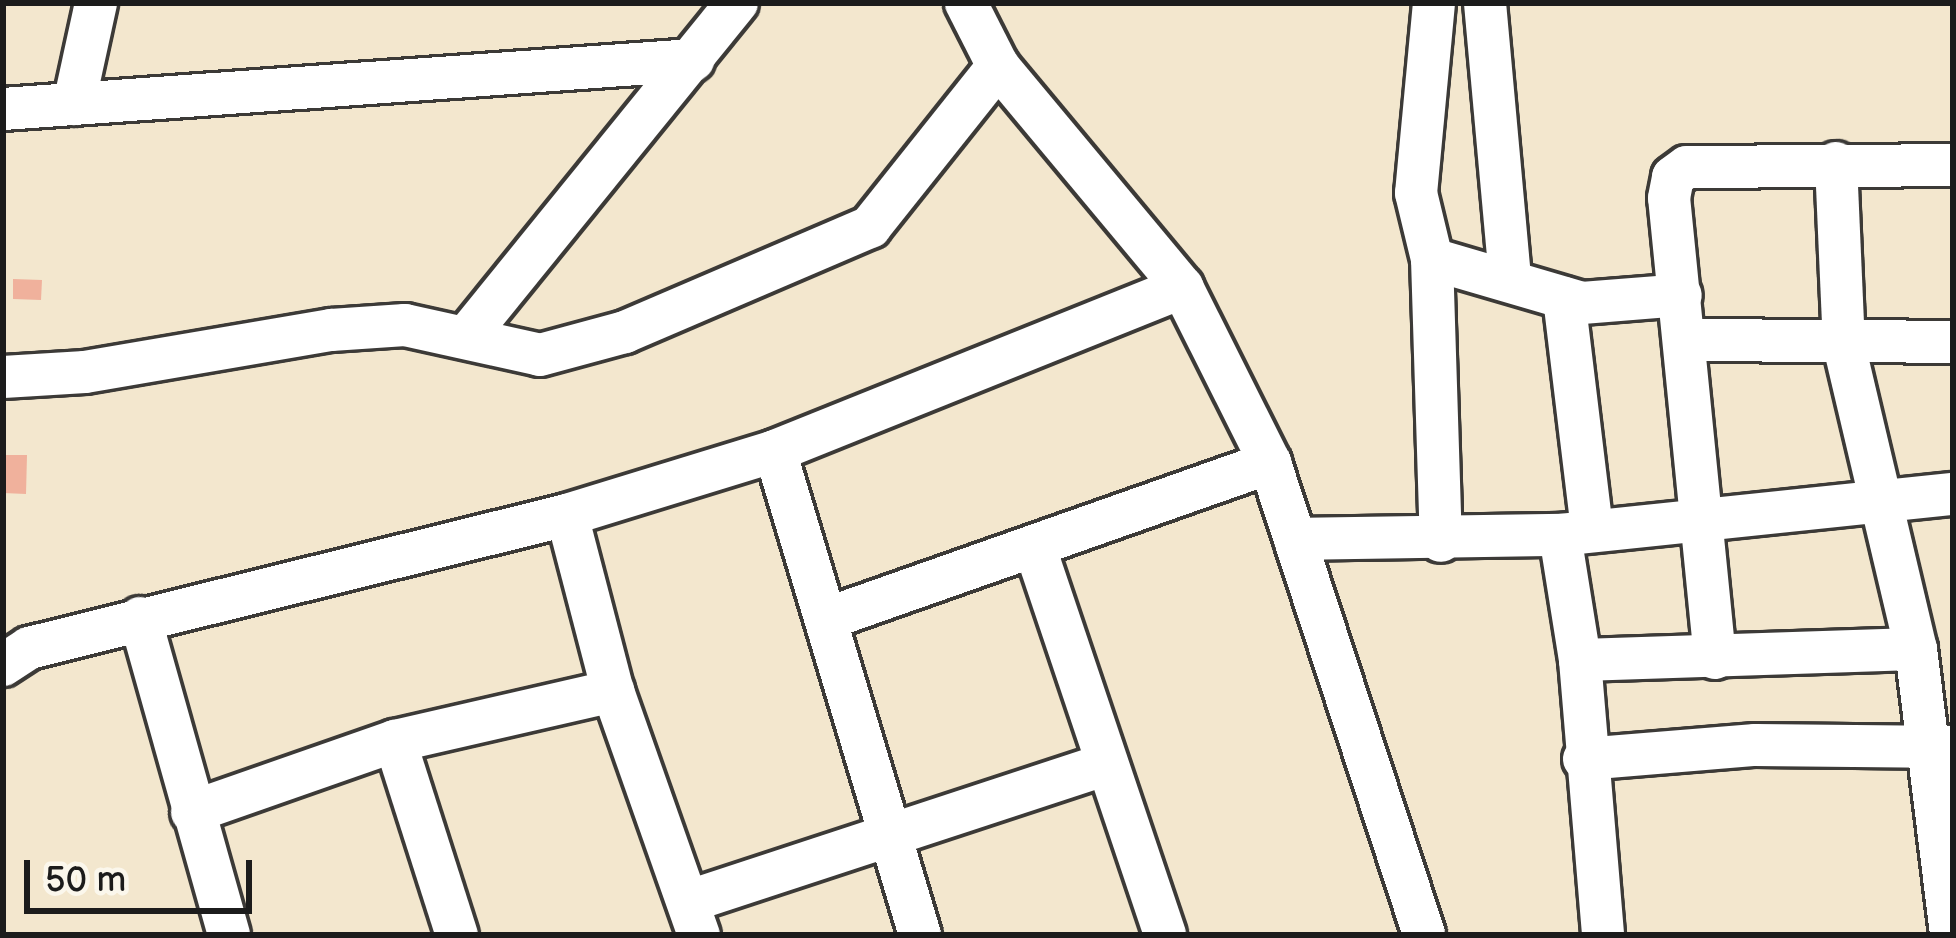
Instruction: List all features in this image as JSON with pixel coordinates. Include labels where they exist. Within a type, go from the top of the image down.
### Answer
[{"type":"street","points":[[74,104],[96,3]]},
{"type":"street","points":[[467,336],[736,3]]},
{"type":"street","points":[[966,3],[998,66],[1182,287],[1270,463],[1424,935]]},
{"type":"street","points":[[1433,3],[1416,193],[1432,259],[1441,541]]},
{"type":"street","points":[[1485,3],[1510,277]]},
{"type":"street","points":[[3,109],[693,60]]},
{"type":"street","points":[[3,377],[85,372],[331,330],[405,326],[467,336],[540,356],[625,332],[840,245],[900,198],[998,66]]},
{"type":"street","points":[[1836,163],[1844,345],[1887,504],[1942,748],[1951,935]]},
{"type":"street","points":[[1715,658],[1673,177],[1687,167],[1953,165]]},
{"type":"street","points":[[1432,259],[1510,277],[1564,298],[1681,296]]},
{"type":"street","points":[[3,665],[28,648],[567,515],[775,451],[1182,287]]},
{"type":"street","points":[[1564,298],[1584,759],[1603,935]]},
{"type":"street","points":[[1688,340],[1844,345],[1953,342]]},
{"type":"street","points":[[775,451],[920,935]]},
{"type":"street","points":[[826,619],[1270,463]]},
{"type":"street","points":[[1295,539],[1441,541],[1576,532],[1953,494]]},
{"type":"street","points":[[567,515],[613,691],[695,918],[892,829],[1104,765]]},
{"type":"street","points":[[1035,548],[1104,765],[1165,935]]},
{"type":"street","points":[[140,617],[229,935]]},
{"type":"street","points":[[1580,660],[1916,649]]},
{"type":"street","points":[[192,812],[395,741],[613,691]]},
{"type":"street","points":[[395,741],[457,935]]},
{"type":"street","points":[[1584,759],[1755,745],[1942,748]]},
{"type":"building","points":[[13,279],[42,280],[41,300],[13,299]]},
{"type":"building","points":[[3,455],[27,455],[26,494],[3,493]]}]
